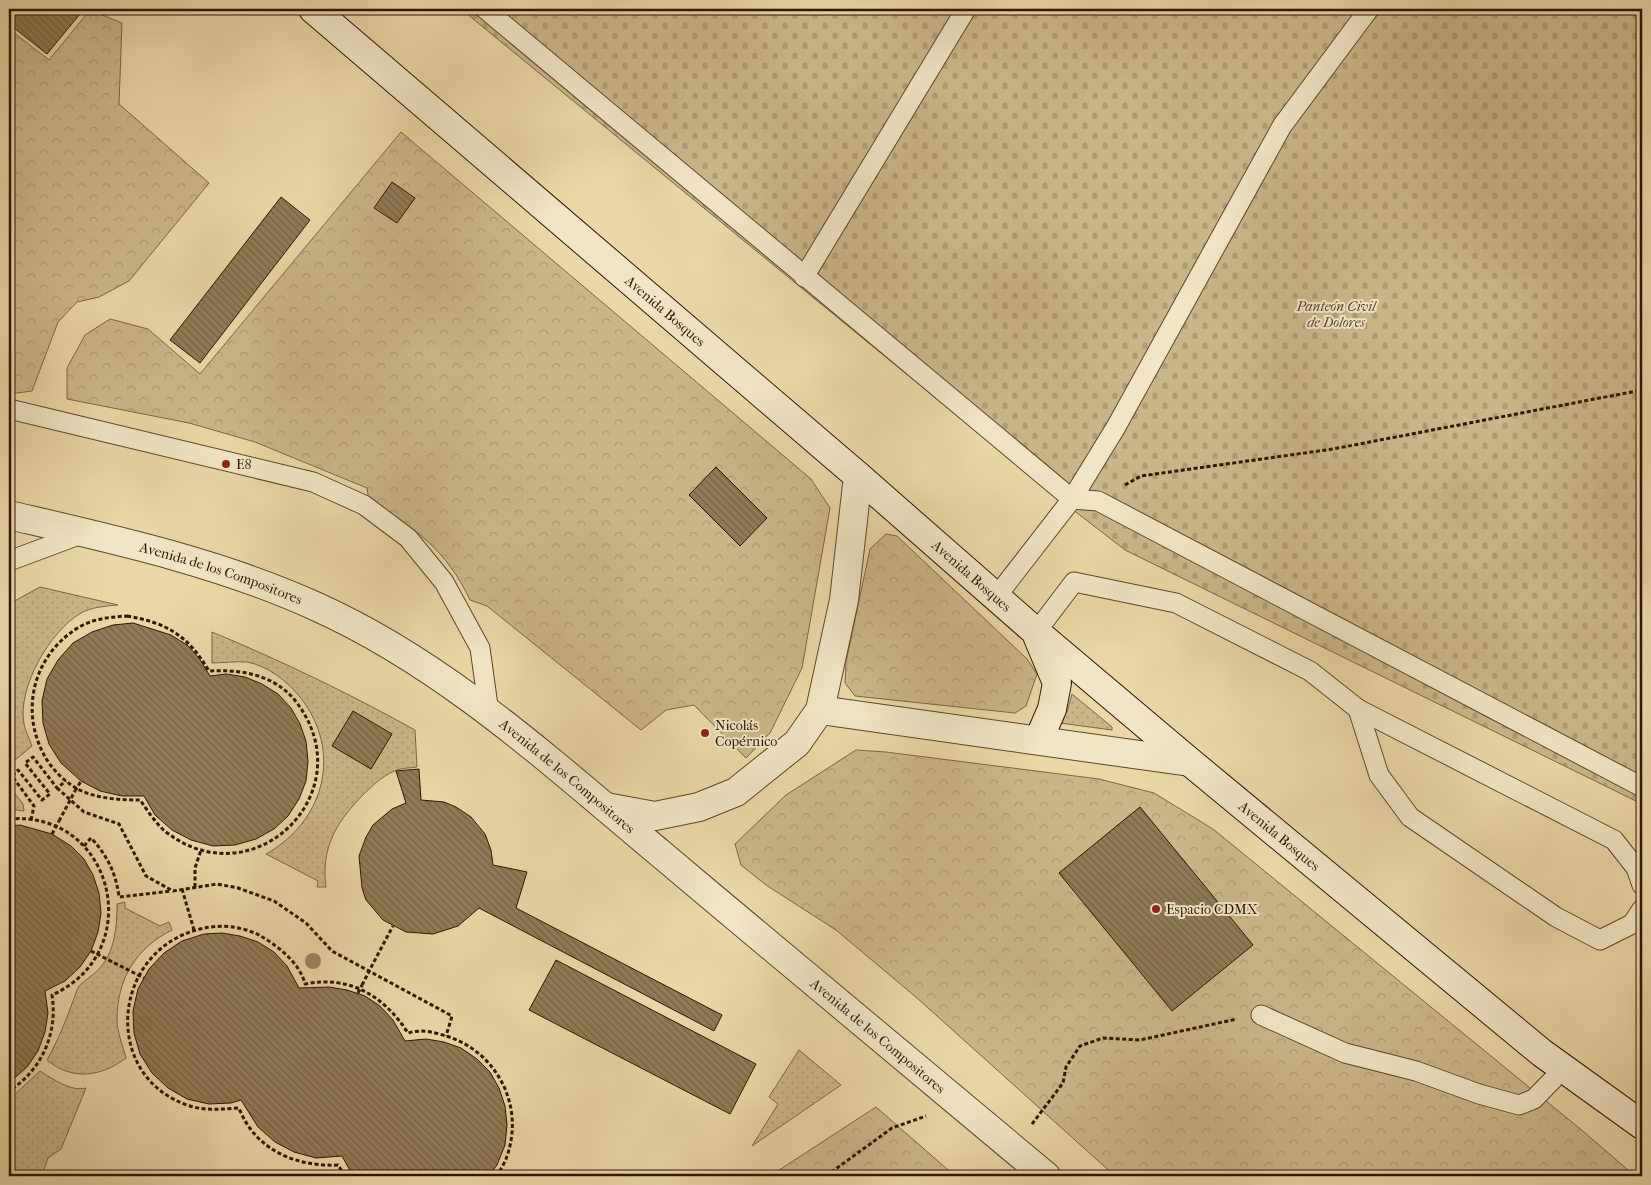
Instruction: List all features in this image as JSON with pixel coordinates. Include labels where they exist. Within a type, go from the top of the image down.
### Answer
[{"type":"street","name":"Avenida Bosques","points":[[314,9],[858,476],[1036,632],[1190,762],[1564,1068],[1642,1125]]},
{"type":"street","points":[[605,807],[655,816],[699,807],[736,792],[796,743],[820,710],[844,600],[858,476]]},
{"type":"street","name":"Avenida de los Compositores","points":[[9,515],[85,532],[228,571],[317,606],[427,669],[489,713],[605,807],[1046,1176]]},
{"type":"street","points":[[1036,632],[1057,682],[1052,710],[1039,739]]},
{"type":"street","points":[[820,710],[1039,739],[1190,762]]},
{"type":"lane","points":[[485,9],[804,277],[1072,498],[1098,501],[1642,786]]},
{"type":"lane","points":[[804,277],[966,9]]},
{"type":"lane","points":[[996,597],[1072,498],[1116,427],[1282,126],[1369,9]]},
{"type":"lane","points":[[9,409],[313,482],[364,505],[408,538],[444,582],[480,648],[489,713]]},
{"type":"lane","points":[[9,561],[85,532]]},
{"type":"lane","points":[[1036,632],[1074,582],[1176,603],[1310,671],[1358,709],[1614,840],[1636,868],[1642,885]]},
{"type":"lane","points":[[1358,709],[1379,775],[1410,817],[1556,917],[1600,940],[1632,924],[1642,909]]},
{"type":"lane","points":[[1261,1015],[1345,1053],[1416,1071],[1479,1094],[1519,1105],[1534,1099],[1564,1068]]},
{"type":"path","points":[[1098,501],[1141,476],[1332,449],[1642,390]]},
{"type":"path","points":[[127,616],[150,620],[170,628],[188,642],[209,671],[230,670],[252,673],[273,682],[291,696],[305,714],[314,736],[318,759],[316,783],[307,805],[293,825],[275,840],[253,850],[230,854],[201,850],[184,844],[164,831],[140,800],[104,798],[66,781],[47,760],[36,740],[32,718],[34,688],[38,673],[49,654],[65,637],[77,629],[105,617],[127,616]]},
{"type":"path","points":[[31,820],[34,806],[12,776],[18,770],[42,800],[50,794],[25,763],[33,757],[57,788],[84,812],[119,824],[146,876],[172,891]]},
{"type":"path","points":[[57,788],[66,781]]},
{"type":"path","points":[[52,834],[81,781]]},
{"type":"path","points":[[9,819],[31,820],[56,827],[84,846],[97,863],[106,884],[108,900],[107,931],[98,954],[85,973],[67,988],[52,995],[54,1010],[51,1033],[43,1055],[29,1075],[9,1091]]},
{"type":"path","points":[[84,846],[91,838],[107,858],[116,880],[119,897],[217,884],[238,888],[274,901],[306,923],[332,951],[452,1016],[446,1036]]},
{"type":"path","points":[[195,887],[195,868],[201,850]]},
{"type":"path","points":[[182,889],[194,930]]},
{"type":"path","points":[[345,1176],[338,1165],[318,1166],[295,1162],[273,1151],[256,1136],[242,1118],[239,1108],[212,1110],[189,1106],[168,1095],[150,1080],[138,1062],[129,1041],[127,1018],[130,996],[138,975],[151,956],[168,941],[194,930],[210,926],[233,927],[254,933],[274,944],[291,960],[305,984],[315,982],[338,983],[361,987],[379,999],[396,1016],[408,1033],[434,1032],[476,1050],[493,1066],[505,1086],[512,1109],[512,1132],[507,1156],[497,1176]]},
{"type":"path","points":[[358,993],[393,926]]},
{"type":"path","points":[[91,951],[144,978]]},
{"type":"path","points":[[1046,1108],[1063,1083],[1066,1066],[1080,1046],[1103,1038],[1140,1040],[1261,1015]]},
{"type":"path","points":[[826,1176],[892,1128],[960,1104]]},
{"type":"green space","name":"Panteón Civil de Dolores","points":[[461,9],[1642,9],[1642,804],[1125,550],[1059,499]]},
{"type":"green space","points":[[90,10],[122,23],[119,104],[209,183],[129,281],[99,297],[77,302],[58,322],[32,391],[9,394],[9,29],[49,60]]},
{"type":"green space","points":[[401,132],[811,479],[830,508],[802,668],[770,733],[746,758],[694,705],[666,710],[641,730],[487,606],[470,600],[461,583],[440,554],[415,531],[369,502],[367,488],[255,442],[189,423],[67,399],[67,368],[85,335],[110,319],[148,329],[200,374]]},
{"type":"green space","points":[[886,534],[897,536],[1027,659],[1037,674],[1026,706],[1015,713],[855,696],[845,683],[846,662],[870,549]]},
{"type":"green space","points":[[40,587],[118,605],[94,608],[81,613],[69,621],[47,647],[31,678],[23,710],[25,729],[32,746],[9,765],[9,604]]},
{"type":"green space","points":[[212,632],[315,678],[415,730],[417,767],[397,770],[385,776],[361,797],[337,827],[328,849],[325,873],[326,887],[317,887],[318,881],[266,854],[286,840],[302,823],[314,804],[321,783],[324,762],[321,740],[313,718],[295,691],[270,671],[247,662],[212,663]]},
{"type":"green space","points":[[1072,694],[1112,727],[1112,730],[1060,723],[1067,712]]},
{"type":"green space","points":[[856,750],[886,752],[1099,779],[1154,793],[1213,829],[1584,1132],[1635,1176],[1115,1176],[917,998],[836,930],[766,885],[741,865],[735,844],[786,795]]},
{"type":"green space","points":[[9,786],[23,804],[24,811],[9,809]]},
{"type":"green space","points":[[125,902],[125,908],[160,926],[169,922],[172,930],[148,946],[131,966],[125,978],[118,1005],[117,1025],[126,1058],[97,1073],[76,1074],[66,1071],[47,1060],[60,1034],[77,990],[99,969],[109,955],[116,930],[117,904]]},
{"type":"green space","points":[[799,1050],[841,1085],[752,1146],[778,1104],[769,1097]]},
{"type":"green space","points":[[40,1071],[68,1086],[80,1089],[86,1088],[61,1149],[48,1158],[42,1176],[9,1176],[9,1100]]},
{"type":"green space","points":[[876,1107],[955,1176],[770,1176]]},
{"type":"building","points":[[9,9],[84,9],[47,54],[9,24]]},
{"type":"building","points":[[392,182],[415,198],[397,223],[374,208]]},
{"type":"building","points":[[281,197],[310,220],[200,363],[170,340]]},
{"type":"building","points":[[716,467],[767,518],[740,546],[689,495]]},
{"type":"building","points":[[133,623],[171,635],[187,645],[199,658],[210,676],[226,674],[245,677],[262,684],[278,694],[291,708],[300,724],[306,741],[308,761],[306,781],[299,799],[288,816],[274,829],[256,839],[235,845],[213,846],[191,840],[172,830],[155,815],[144,796],[122,796],[100,791],[81,781],[61,763],[49,744],[43,723],[42,701],[47,679],[58,660],[73,643],[92,632],[113,625]]},
{"type":"building","points":[[353,711],[392,734],[371,769],[332,746]]},
{"type":"building","points":[[419,769],[421,800],[444,802],[471,817],[485,834],[491,850],[493,865],[527,872],[516,908],[722,1015],[714,1031],[479,908],[458,926],[433,934],[406,932],[383,920],[366,900],[362,888],[359,856],[373,825],[392,809],[406,803],[396,771]]},
{"type":"building","name":"Espacio CDMX","points":[[1140,807],[1253,945],[1172,1011],[1059,873]]},
{"type":"building","points":[[20,825],[52,834],[71,846],[84,859],[93,875],[99,893],[101,913],[98,932],[91,951],[80,967],[65,981],[45,991],[48,1013],[45,1032],[38,1051],[27,1067],[9,1083],[9,826]]},
{"type":"building","points":[[222,933],[258,942],[274,952],[287,966],[299,988],[329,987],[365,996],[380,1006],[393,1020],[405,1041],[426,1039],[444,1042],[461,1048],[477,1059],[490,1072],[499,1088],[505,1106],[507,1125],[505,1145],[497,1165],[489,1176],[353,1176],[342,1156],[316,1158],[294,1152],[275,1142],[258,1127],[241,1100],[231,1103],[209,1104],[187,1099],[168,1088],[152,1073],[140,1054],[134,1033],[133,1011],[138,989],[149,969],[164,953],[182,941],[204,934]]},
{"type":"building","points":[[556,960],[756,1064],[730,1114],[529,1010]]},
{"type":"place","name":"E8","points":[[226,464]]},
{"type":"place","name":"Nicolás Copérnico","points":[[705,733]]},
{"type":"place","name":"Espacio CDMX","points":[[1156,909]]}]
